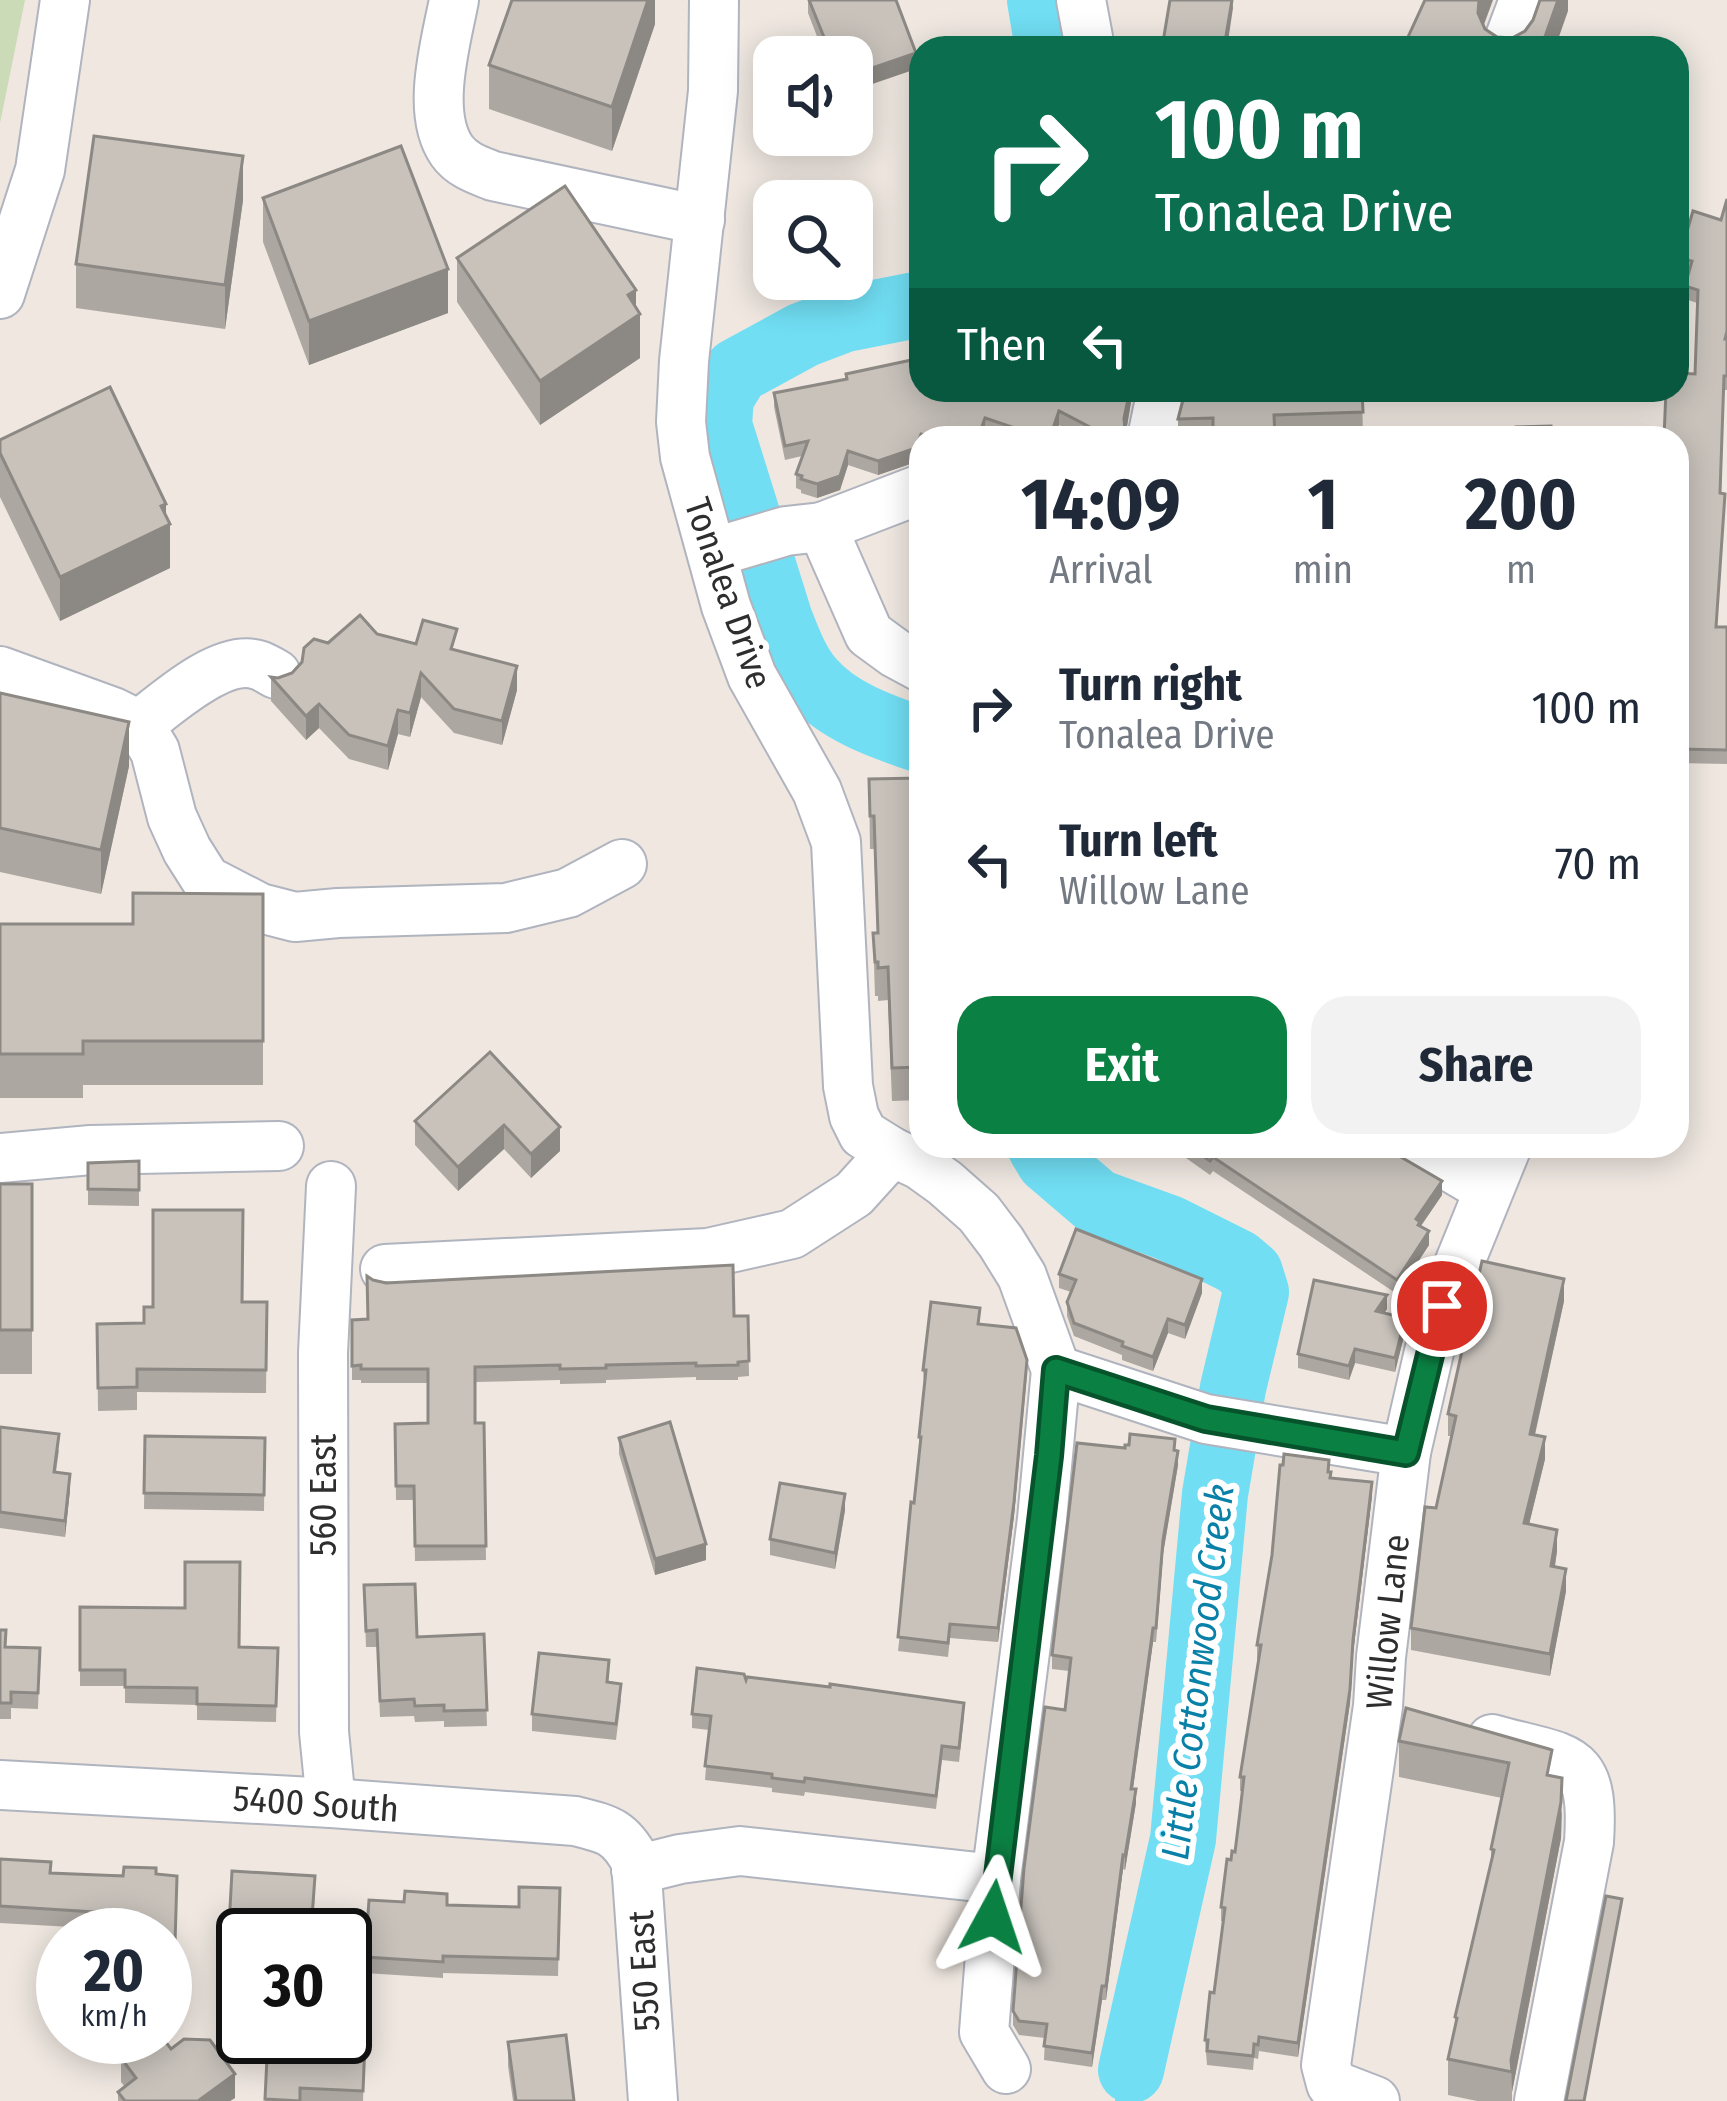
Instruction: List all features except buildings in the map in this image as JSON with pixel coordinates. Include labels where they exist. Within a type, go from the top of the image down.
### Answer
[{"type":"street","points":[[0,294],[40,170],[65,0]]},
{"type":"street","points":[[454,0],[440,111],[452,150],[465,164],[493,176],[700,220]]},
{"type":"street","name":"Tonalea Drive","points":[[714,0],[713,91],[684,361],[681,422],[685,457],[724,549],[726,606],[752,676],[817,791],[836,842],[848,1086],[854,1115],[863,1134],[920,1165],[979,1213],[1022,1276],[1056,1370],[996,1879],[984,2032],[1006,2069]]},
{"type":"street","points":[[1082,0],[1088,36]]},
{"type":"street","points":[[1510,36],[1524,0]]},
{"type":"street","points":[[724,549],[804,529],[909,493]]},
{"type":"street","points":[[804,529],[869,634],[909,661]]},
{"type":"street","points":[[139,725],[191,684],[230,666],[254,663],[276,674]]},
{"type":"street","points":[[0,670],[139,725],[155,751],[172,818],[206,880],[260,908],[295,917],[506,908],[568,893],[622,864]]},
{"type":"street","points":[[0,1158],[91,1150],[279,1146]]},
{"type":"street","points":[[385,1270],[708,1252],[792,1234],[854,1194],[892,1152]]},
{"type":"street","name":"Willow Lane","points":[[1376,2101],[1331,2084],[1326,2065],[1416,1717],[1381,1657],[1406,1453],[1442,1306],[1498,1168],[1460,1158]]},
{"type":"street","name":"560 East","points":[[331,1186],[323,1375],[324,1732],[331,1803]]},
{"type":"street","points":[[1056,1370],[1227,1422],[1406,1453]]},
{"type":"street","points":[[1416,1717],[1560,1758],[1576,1765],[1587,1781],[1589,1842],[1539,2101]]},
{"type":"street","name":"5400 South","points":[[0,1785],[575,1821],[609,1829],[631,1857]]},
{"type":"street","points":[[631,1857],[680,1859],[740,1851],[996,1879]]},
{"type":"street","name":"550 East","points":[[631,1857],[653,2101]]},
{"type":"green space","points":[[0,0],[25,0],[0,123]]},
{"type":"waterway","name":"Little Cottonwood Creek","points":[[1040,0],[1046,36]]},
{"type":"waterway","name":"Little Cottonwood Creek","points":[[909,306],[845,319],[803,335],[737,371],[721,397],[719,425],[780,620],[801,666],[822,691],[848,710],[909,736]]},
{"type":"waterway","name":"Little Cottonwood Creek","points":[[1047,1158],[1097,1202],[1169,1228],[1237,1262],[1250,1273],[1256,1292],[1215,1494],[1183,1839],[1131,2070]]},
{"type":"waterway","name":"Little Cottonwood Creek","points":[[1120,2101],[1131,2070]]},
{"type":"route","points":[[993,1917],[1056,1370],[1206,1419],[1406,1453],[1442,1306]]}]
